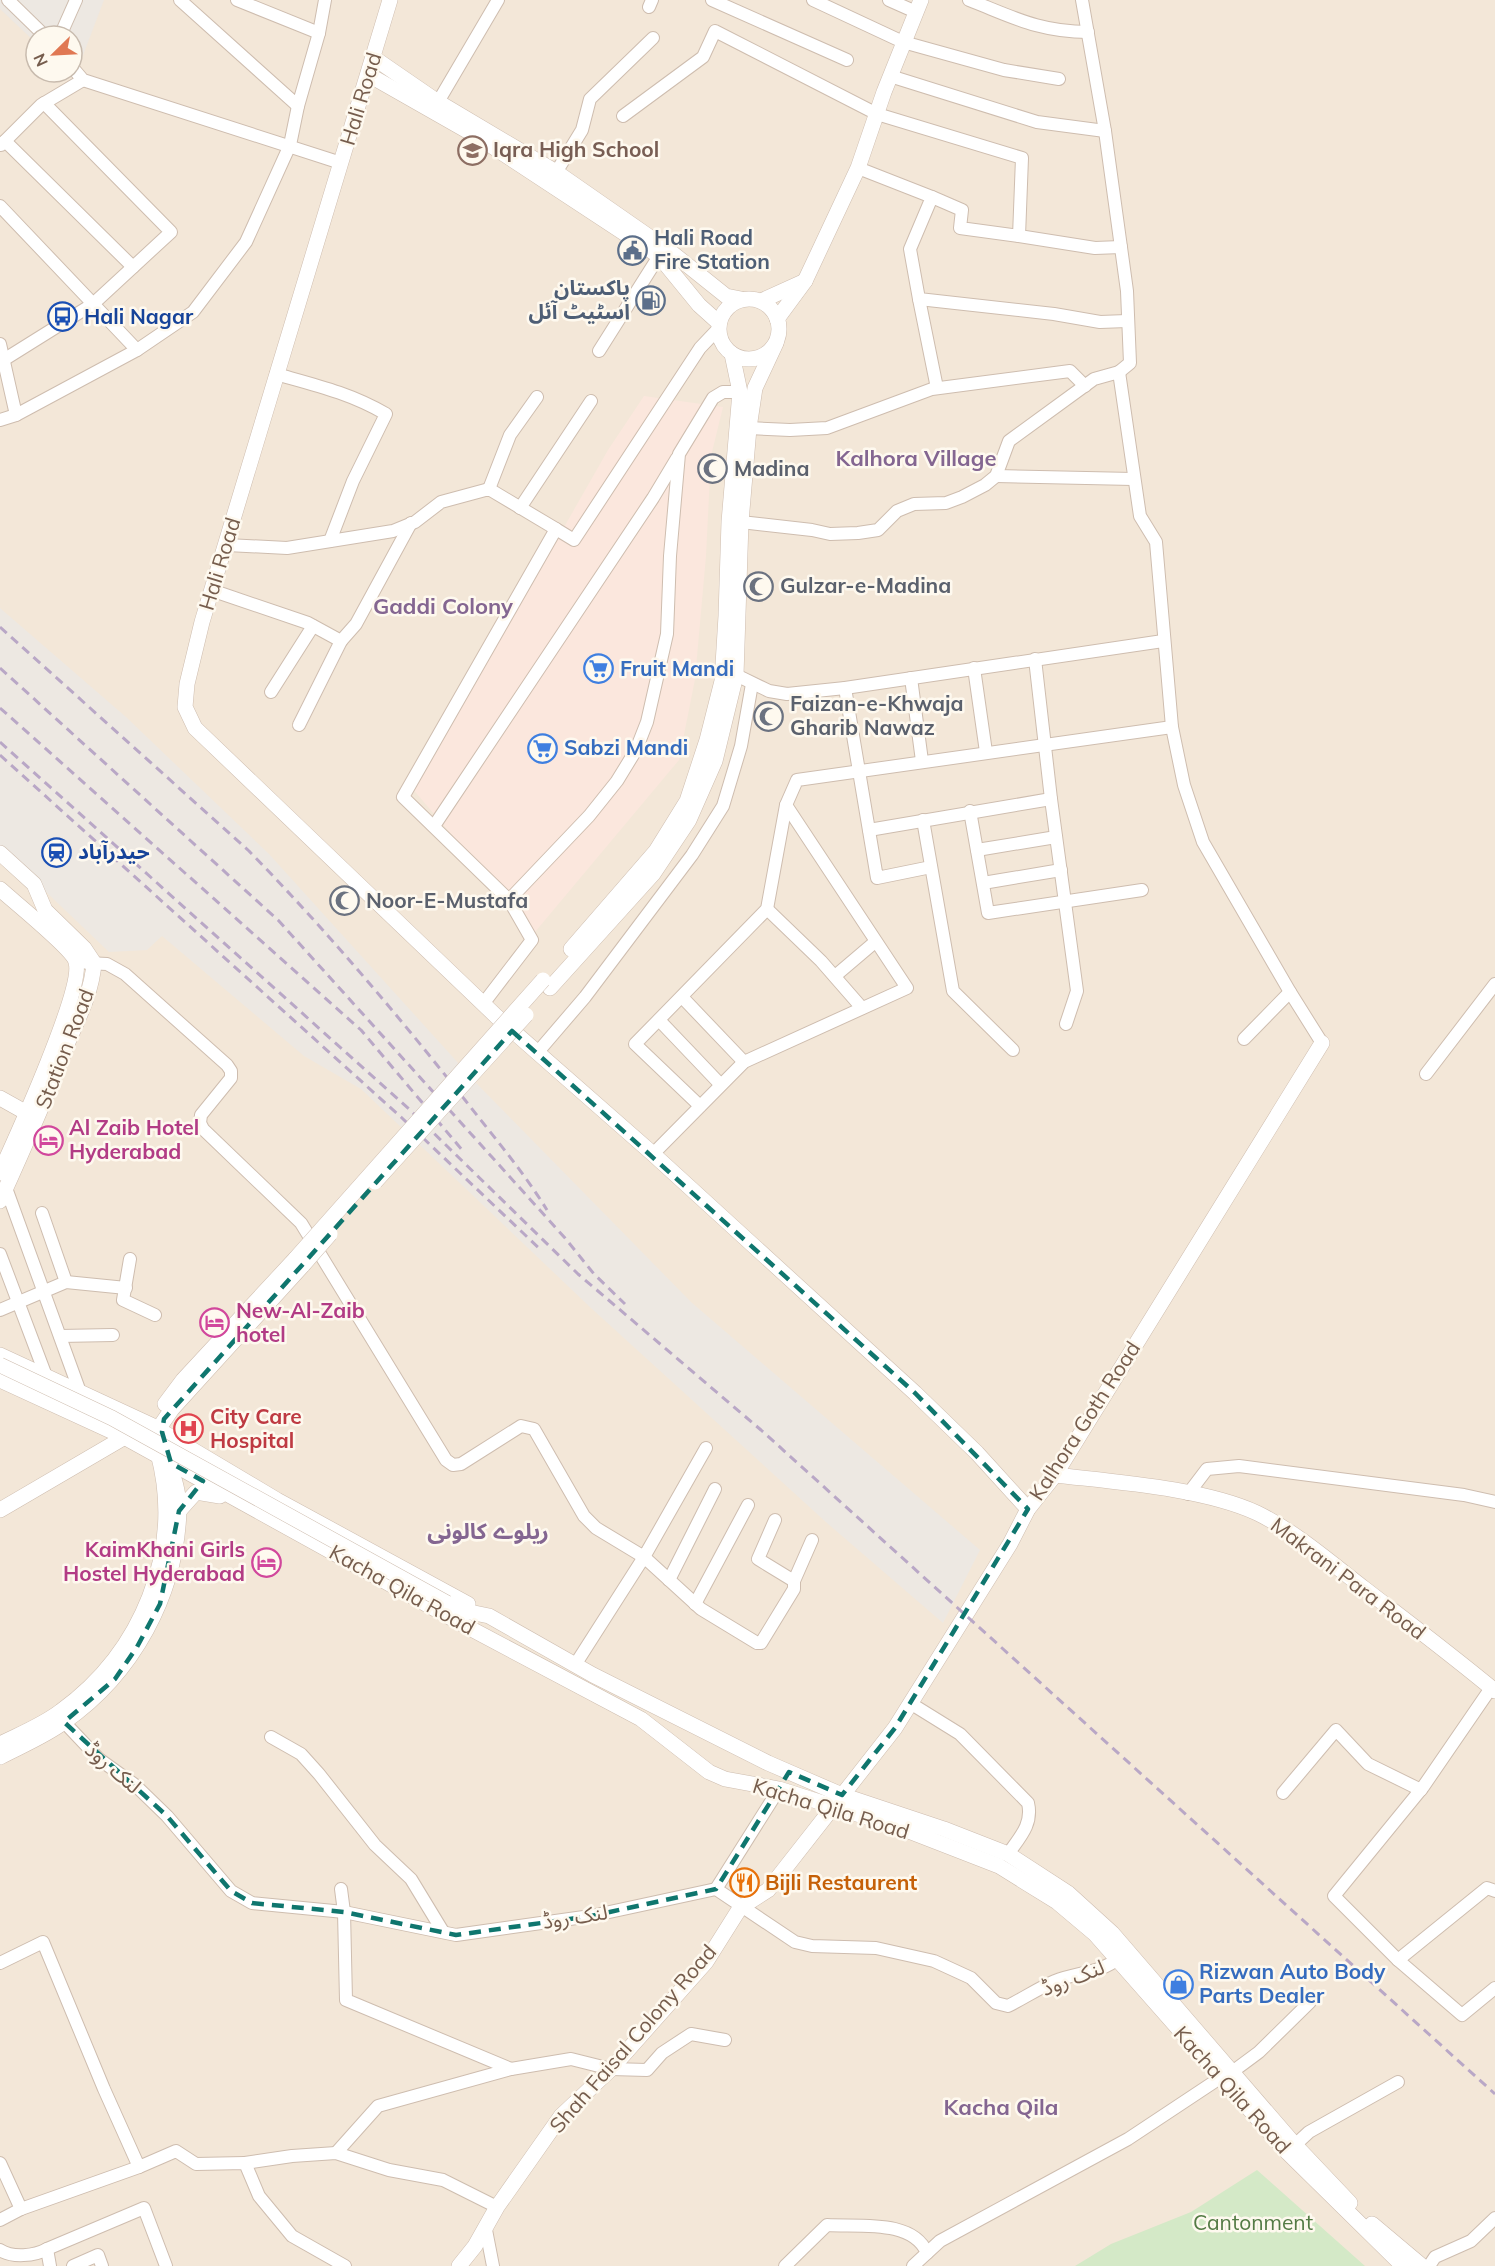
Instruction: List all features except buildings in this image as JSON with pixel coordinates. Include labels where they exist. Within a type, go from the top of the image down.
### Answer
[{"type":"street","points":[[8,0],[33,24]]},
{"type":"street","points":[[65,24],[76,0]]},
{"type":"street","points":[[180,0],[298,106]]},
{"type":"street","points":[[237,0],[319,33]]},
{"type":"street","points":[[0,420],[16,416],[137,350],[193,312],[246,242],[290,145],[298,106],[319,33],[325,0]]},
{"type":"street","name":"Hali Road","points":[[390,0],[276,374],[227,545],[211,590],[187,684],[185,707],[195,728],[483,1004],[653,1154],[915,1393],[977,1453],[1028,1509]]},
{"type":"street","points":[[438,102],[498,0]]},
{"type":"street","points":[[712,0],[847,60]]},
{"type":"street","points":[[813,0],[903,42],[1004,70],[1059,79]]},
{"type":"street","points":[[777,319],[805,280],[858,168],[890,76],[918,6],[889,0]]},
{"type":"street","points":[[969,0],[1015,19],[1057,32],[1088,32]]},
{"type":"street","points":[[996,476],[1010,441],[1094,379],[1119,372],[1130,363],[1127,291],[1105,131],[1082,0]]},
{"type":"street","points":[[622,116],[703,57],[715,31],[877,114],[1022,158],[1019,236]]},
{"type":"street","points":[[553,177],[582,130],[590,99],[653,38]]},
{"type":"street","points":[[374,58],[438,102],[671,252],[726,296],[761,301],[805,280]]},
{"type":"street","points":[[369,75],[553,177],[659,256],[719,326],[724,347],[732,354],[751,359],[770,351],[776,343]]},
{"type":"street","points":[[890,76],[1036,122],[1105,131]]},
{"type":"street","points":[[84,80],[341,163]]},
{"type":"street","points":[[76,84],[44,104],[2,143],[133,267]]},
{"type":"street","points":[[5,359],[93,304],[171,232],[44,104]]},
{"type":"street","points":[[858,168],[962,210],[960,228],[1095,248],[1121,247]]},
{"type":"street","points":[[932,196],[910,249],[937,388]]},
{"type":"street","points":[[0,206],[137,350]]},
{"type":"street","points":[[599,351],[659,256]]},
{"type":"street","points":[[919,298],[1054,314],[1100,322],[1127,321]]},
{"type":"street","points":[[227,545],[287,548],[393,531],[411,523],[441,502],[489,489],[574,540],[700,348],[719,326],[725,310],[741,299]]},
{"type":"street","points":[[0,1509],[124,1437],[161,1425],[172,1409],[299,1261],[547,984],[653,874],[689,820],[715,761],[736,675],[741,522],[749,428],[754,388],[776,343],[779,327],[774,311],[761,301]]},
{"type":"street","points":[[0,344],[16,416]]},
{"type":"street","points":[[547,984],[603,912],[656,851],[687,801],[707,740],[722,681],[729,522],[740,392],[732,354]]},
{"type":"street","points":[[749,428],[827,428],[937,388],[1070,371],[1084,386]]},
{"type":"street","points":[[1119,372],[1140,516],[1156,542],[1172,727],[1184,785],[1203,842],[1322,1043]]},
{"type":"street","points":[[276,374],[338,390],[361,399],[386,414],[353,480],[330,541]]},
{"type":"street","points":[[434,826],[653,498],[713,398],[723,392],[740,392]]},
{"type":"street","points":[[489,489],[510,435],[537,397]]},
{"type":"street","points":[[520,508],[591,401]]},
{"type":"street","points":[[509,900],[589,816],[618,781],[636,750],[647,722],[667,634],[670,556],[679,454]]},
{"type":"street","points":[[741,522],[830,534],[878,530],[897,511],[914,504],[946,503],[962,497],[996,476],[1133,479]]},
{"type":"street","points":[[299,725],[341,641],[356,624],[411,523]]},
{"type":"street","points":[[483,1004],[532,940],[509,900],[403,796],[556,529]]},
{"type":"street","points":[[211,590],[313,626],[341,641]]},
{"type":"street","points":[[271,692],[313,626]]},
{"type":"street","points":[[736,675],[752,684],[787,694],[845,688],[1163,641]]},
{"type":"street","points":[[1035,659],[1077,991],[1066,1024]]},
{"type":"street","points":[[974,668],[986,752]]},
{"type":"street","points":[[911,678],[922,761]]},
{"type":"street","points":[[537,1053],[585,997],[692,855],[723,806],[741,746],[752,684]]},
{"type":"street","points":[[845,688],[877,878],[931,867]]},
{"type":"street","points":[[699,1106],[635,1044],[767,909],[786,805],[797,780],[1172,727]]},
{"type":"street","points":[[869,830],[1051,799]]},
{"type":"street","points":[[653,1154],[744,1062],[907,988],[786,805]]},
{"type":"street","points":[[970,811],[988,913],[1142,890]]},
{"type":"street","points":[[923,820],[954,991],[1013,1050]]},
{"type":"street","points":[[977,850],[1056,837]]},
{"type":"street","name":"Station Road","points":[[0,853],[33,884],[45,910],[84,948],[94,963],[91,984],[32,1116],[0,1173]]},
{"type":"street","points":[[983,883],[1061,870]]},
{"type":"street","name":"Station Road","points":[[0,889],[72,954],[76,962],[72,997],[3,1194]]},
{"type":"street","points":[[767,909],[834,975],[862,1008]]},
{"type":"street","points":[[834,975],[875,942]]},
{"type":"street","points":[[76,962],[107,964],[125,974],[227,1065],[231,1071],[231,1078],[201,1115],[200,1123],[203,1129],[302,1223],[446,1460],[453,1465],[461,1464],[521,1426],[534,1429],[584,1516],[596,1528],[644,1557],[695,1604],[757,1643],[761,1643],[794,1588],[794,1581],[812,1540]]},
{"type":"street","points":[[1426,1074],[1495,984]]},
{"type":"street","points":[[1244,1039],[1290,992]]},
{"type":"street","points":[[682,997],[744,1062]]},
{"type":"street","points":[[659,1020],[720,1084]]},
{"type":"street","name":"Kalhora Goth Road","points":[[837,1801],[896,1728],[1010,1545],[1028,1509],[1055,1475],[1322,1043]]},
{"type":"street","points":[[0,1098],[32,1116]]},
{"type":"street","points":[[3,1194],[80,1392]]},
{"type":"street","points":[[42,1213],[66,1282]]},
{"type":"street","points":[[0,1254],[46,1377]]},
{"type":"street","points":[[130,1259],[123,1300],[155,1315]]},
{"type":"street","points":[[0,1310],[66,1282],[126,1288]]},
{"type":"street","points":[[60,1336],[113,1335]]},
{"type":"street","points":[[0,1355],[156,1428],[178,1494],[179,1511],[168,1572],[159,1604],[146,1631],[115,1679],[64,1722],[0,1757]]},
{"type":"street","points":[[0,1365],[112,1418],[454,1607],[484,1635]]},
{"type":"street","points":[[0,1380],[124,1437],[165,1460]]},
{"type":"street","name":"Kacha Qila Road","points":[[156,1428],[278,1500],[575,1665],[768,1763],[837,1801],[999,1866],[1077,1917],[1226,2075],[1373,2225],[1422,2266]]},
{"type":"street","points":[[575,1665],[644,1557],[706,1448]]},
{"type":"street","points":[[0,1744],[68,1706],[109,1666],[141,1617],[160,1568],[165,1534],[165,1460]]},
{"type":"street","name":"Kacha Qila Road","points":[[165,1460],[641,1719],[709,1772],[725,1779],[837,1801],[944,1829],[1008,1854],[1036,1871],[1090,1911],[1134,1957],[1226,2075],[1325,2192],[1403,2266]]},
{"type":"street","points":[[1188,1494],[1207,1469],[1239,1466],[1464,1495],[1495,1502]]},
{"type":"street","name":"Makrani Para Road","points":[[1055,1475],[1188,1494],[1235,1506],[1281,1527],[1493,1689]]},
{"type":"street","points":[[669,1580],[715,1489]]},
{"type":"street","points":[[179,1511],[193,1494],[200,1492],[243,1504]]},
{"type":"street","points":[[695,1604],[748,1505]]},
{"type":"street","points":[[775,1520],[758,1559],[794,1581]]},
{"type":"street","points":[[454,1607],[489,1616]]},
{"type":"street","points":[[1493,1689],[1420,1790],[1334,1896],[1398,1960],[1462,2015],[1495,1988]]},
{"type":"street","points":[[910,1703],[960,1734],[1028,1803],[1031,1816],[1028,1825],[1008,1854]]},
{"type":"street","name":"لنک روڈ","points":[[64,1722],[99,1759],[135,1785],[167,1816],[231,1891],[252,1903],[344,1912],[442,1930],[456,1935],[591,1916],[716,1889],[740,1908],[795,1942],[812,1946],[876,1948],[934,1960],[971,1978],[996,2002],[1008,2006],[1052,1983],[1080,1972],[1108,1967],[1117,1959]]},
{"type":"street","points":[[1283,1793],[1336,1730],[1368,1764],[1420,1790]]},
{"type":"street","points":[[271,1737],[301,1754],[319,1774],[375,1845],[411,1879],[442,1930]]},
{"type":"street","points":[[760,1785],[755,1770],[768,1763]]},
{"type":"street","points":[[716,1889],[779,1789]]},
{"type":"street","name":"Shah Faisal Colony Road","points":[[459,2266],[486,2230],[497,2207],[561,2116],[611,2069],[706,1962],[740,1908],[768,1890],[837,1801]]},
{"type":"street","points":[[341,1888],[344,1912],[346,2000],[511,2069]]},
{"type":"street","points":[[1398,1960],[1487,1888],[1495,1890]]},
{"type":"street","points":[[0,1963],[44,1942],[104,2090],[139,2167]]},
{"type":"street","points":[[913,2266],[940,2241],[1128,2139],[1226,2075],[1259,2052],[1310,2002]]},
{"type":"street","points":[[336,2153],[378,2106],[511,2069],[571,2059],[611,2069],[647,2070],[662,2053],[691,2034],[725,2040]]},
{"type":"street","points":[[1295,2145],[1308,2132],[1398,2082]]},
{"type":"street","points":[[0,2220],[21,2209],[139,2167],[176,2151],[196,2164],[244,2163],[336,2153],[389,2170],[443,2180],[497,2207]]},
{"type":"street","points":[[0,2163],[21,2209]]},
{"type":"street","points":[[244,2163],[259,2196],[292,2236],[345,2266]]},
{"type":"street","points":[[0,2250],[5,2254],[29,2254],[47,2249],[144,2208],[166,2266]]},
{"type":"street","points":[[1429,2266],[1435,2257],[1471,2241],[1495,2218]]},
{"type":"street","points":[[785,2266],[827,2225],[902,2230],[922,2241],[927,2253]]},
{"type":"street","points":[[486,2230],[493,2266]]},
{"type":"street","points":[[47,2249],[50,2266]]},
{"type":"street","points":[[73,2266],[98,2255],[102,2266]]},
{"type":"highlighted area","points":[[512,1031],[915,1393],[1028,1509],[895,1728],[842,1795],[789,1772],[716,1889],[591,1916],[456,1935],[344,1912],[252,1903],[231,1891],[167,1816],[64,1722],[115,1679],[137,1647],[160,1604],[179,1511],[203,1481],[171,1463],[162,1432],[164,1419]]},
{"type":"shaded area","points":[[0,0],[1495,0],[1495,2266],[0,2266]]},
{"type":"shaded area","points":[[0,0],[104,0],[84,53],[84,24],[24,24],[24,32],[0,9]]},
{"type":"shaded area","name":"Sabzi Mandi","points":[[644,396],[723,407],[711,456],[706,556],[695,679],[679,760],[535,932],[405,780],[522,601],[608,450]]},
{"type":"shaded area","points":[[0,608],[126,717],[269,854],[479,1086],[691,1302],[980,1550],[943,1623],[827,1523],[591,1308],[361,1089],[304,1056],[162,936],[147,950],[109,952],[0,848]]},
{"type":"green space","name":"Cantonment","points":[[1257,2170],[1365,2266],[1075,2266],[1111,2244],[1191,2212]]},
{"type":"railway","points":[[0,627],[249,851],[278,881],[413,1036],[508,1154],[547,1210]]},
{"type":"railway","points":[[0,668],[278,920],[565,1238],[594,1274],[625,1304]]},
{"type":"railway","points":[[0,708],[361,1030],[463,1151]]},
{"type":"railway","points":[[0,742],[409,1109],[578,1274],[761,1430],[1495,2094]]},
{"type":"railway","points":[[0,755],[402,1118],[542,1251]]},
{"type":"place","name":"Iqra High School","points":[[472,150]]},
{"type":"place","name":"Hali Road Fire Station","points":[[633,250]]},
{"type":"place","name":"پاکستان اسٹیٹ آئل","points":[[651,300]]},
{"type":"place","name":"Hali Nagar","points":[[63,317]]},
{"type":"place","name":"Madina","points":[[713,469]]},
{"type":"place","name":"Gulzar-e-Madina","points":[[759,586]]},
{"type":"place","name":"Fruit Mandi","points":[[599,669]]},
{"type":"place","name":"Faizan-e-Khwaja Gharib Nawaz","points":[[769,716]]},
{"type":"place","name":"Sabzi Mandi","points":[[543,748]]},
{"type":"place","name":"حیدرآباد","points":[[57,852]]},
{"type":"place","name":"Noor-E-Mustafa","points":[[345,901]]},
{"type":"place","name":"Al Zaib Hotel Hyderabad","points":[[48,1140]]},
{"type":"place","name":"New-Al-Zaib hotel","points":[[215,1323]]},
{"type":"place","name":"City Care Hospital","points":[[189,1429]]},
{"type":"place","name":"KaimKhani Girls Hostel Hyderabad","points":[[266,1562]]},
{"type":"place","name":"Bijli Restaurent","points":[[744,1883]]},
{"type":"place","name":"Rizwan Auto Body Parts Dealer","points":[[1178,1984]]},
{"type":"district","name":"Kalhora Village","points":[[916,458]]},
{"type":"district","name":"Gaddi Colony","points":[[443,606]]},
{"type":"district","name":"ریلوے کالونی","points":[[488,1531]]},
{"type":"district","name":"Kacha Qila","points":[[1001,2107]]}]
